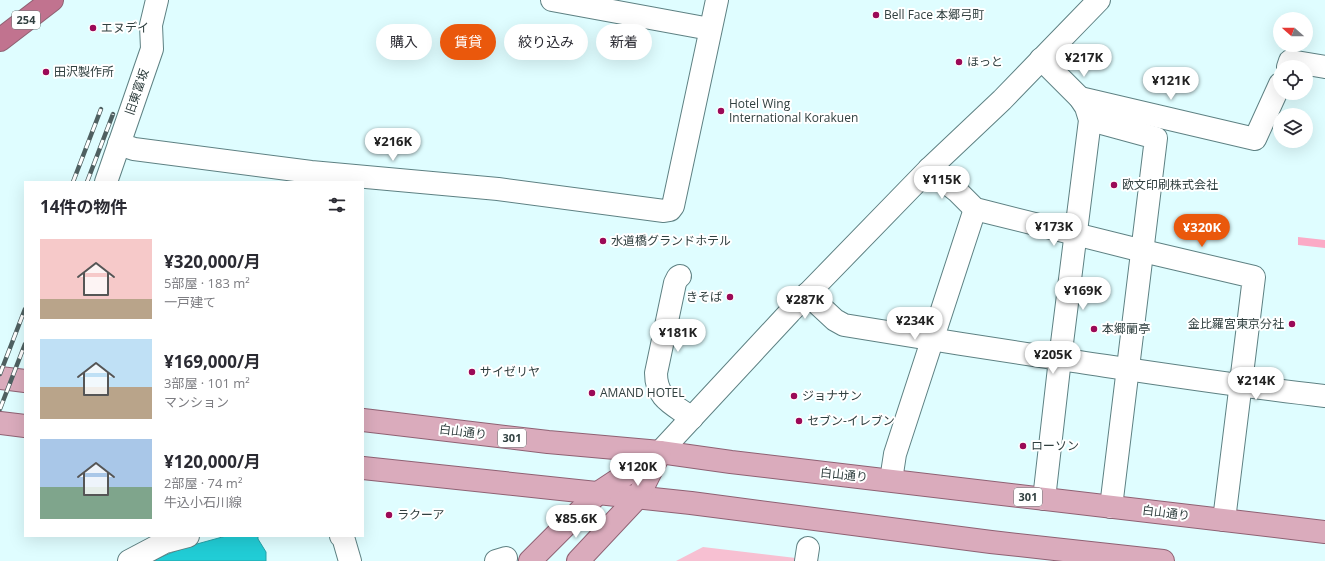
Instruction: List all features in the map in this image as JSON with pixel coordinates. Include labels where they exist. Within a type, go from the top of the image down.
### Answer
[{"type":"highway","name":"254","points":[[0,40],[52,0]]},
{"type":"main road","points":[[0,378],[24,381]]},
{"type":"main road","name":"白山通り","points":[[364,420],[548,442],[660,452],[731,462],[1325,532]]},
{"type":"main road","points":[[0,423],[24,426]]},
{"type":"main road","points":[[530,561],[598,493],[660,452]]},
{"type":"main road","points":[[578,561],[638,497],[660,452]]},
{"type":"main road","points":[[364,468],[638,497],[991,542],[1163,561]]},
{"type":"street","name":"旧東富坂","points":[[106,181],[152,49],[151,25],[157,0]]},
{"type":"street","points":[[552,0],[710,29]]},
{"type":"street","points":[[119,144],[134,149],[311,172],[498,189],[664,211],[670,210],[673,206],[717,0]]},
{"type":"street","points":[[660,452],[807,294],[929,169],[1002,100],[1099,0]]},
{"type":"street","points":[[1042,59],[1080,98],[1086,107],[1090,120],[1044,499]]},
{"type":"street","points":[[1313,65],[1325,67]]},
{"type":"street","points":[[1080,98],[1255,139],[1273,99]]},
{"type":"street","points":[[1090,120],[1156,138],[1111,507]]},
{"type":"street","points":[[929,169],[975,209],[1143,252],[1254,277],[1224,520]]},
{"type":"street","points":[[891,480],[895,454],[975,209]]},
{"type":"street","points":[[680,276],[675,283],[656,373],[656,383],[662,396],[692,418]]},
{"type":"street","points":[[807,294],[835,320],[844,325],[1128,370],[1325,396]]},
{"type":"street","points":[[129,561],[166,542],[184,537]]},
{"type":"street","points":[[343,537],[350,561]]},
{"type":"shaded area","points":[[1298,237],[1325,240],[1325,248],[1298,245]]},
{"type":"shaded area","points":[[703,547],[821,561],[676,561]]},
{"type":"water","points":[[222,537],[258,537],[266,552],[266,561],[151,561],[186,547]]},
{"type":"railway","points":[[73,181],[101,109]]},
{"type":"railway","points":[[87,181],[113,114]]},
{"type":"railway","points":[[0,374],[24,312]]},
{"type":"railway","points":[[0,409],[24,347]]},
{"type":"place","name":"Bell Face 本郷弓町","points":[[876,15]]},
{"type":"place","name":"エヌデイ","points":[[93,28]]},
{"type":"place","name":"ほっと","points":[[959,62]]},
{"type":"place","name":"田沢製作所","points":[[46,72]]},
{"type":"place","name":"Hotel Wing International Korakuen","points":[[721,111]]},
{"type":"place","name":"欧文印刷株式会社","points":[[1114,185]]},
{"type":"place","name":"水道橋グランドホテル","points":[[603,241]]},
{"type":"place","name":"きそば","points":[[730,297]]},
{"type":"place","name":"金比羅宮東京分社","points":[[1292,324]]},
{"type":"place","name":"本郷蘭亭","points":[[1094,329]]},
{"type":"place","name":"サイゼリヤ","points":[[472,372]]},
{"type":"place","name":"AMAND HOTEL","points":[[592,393]]},
{"type":"place","name":"ジョナサン","points":[[794,396]]},
{"type":"place","name":"セブン-イレブン","points":[[799,421]]},
{"type":"place","name":"ローソン","points":[[1023,446]]},
{"type":"place","name":"ラクーア","points":[[389,515]]}]
